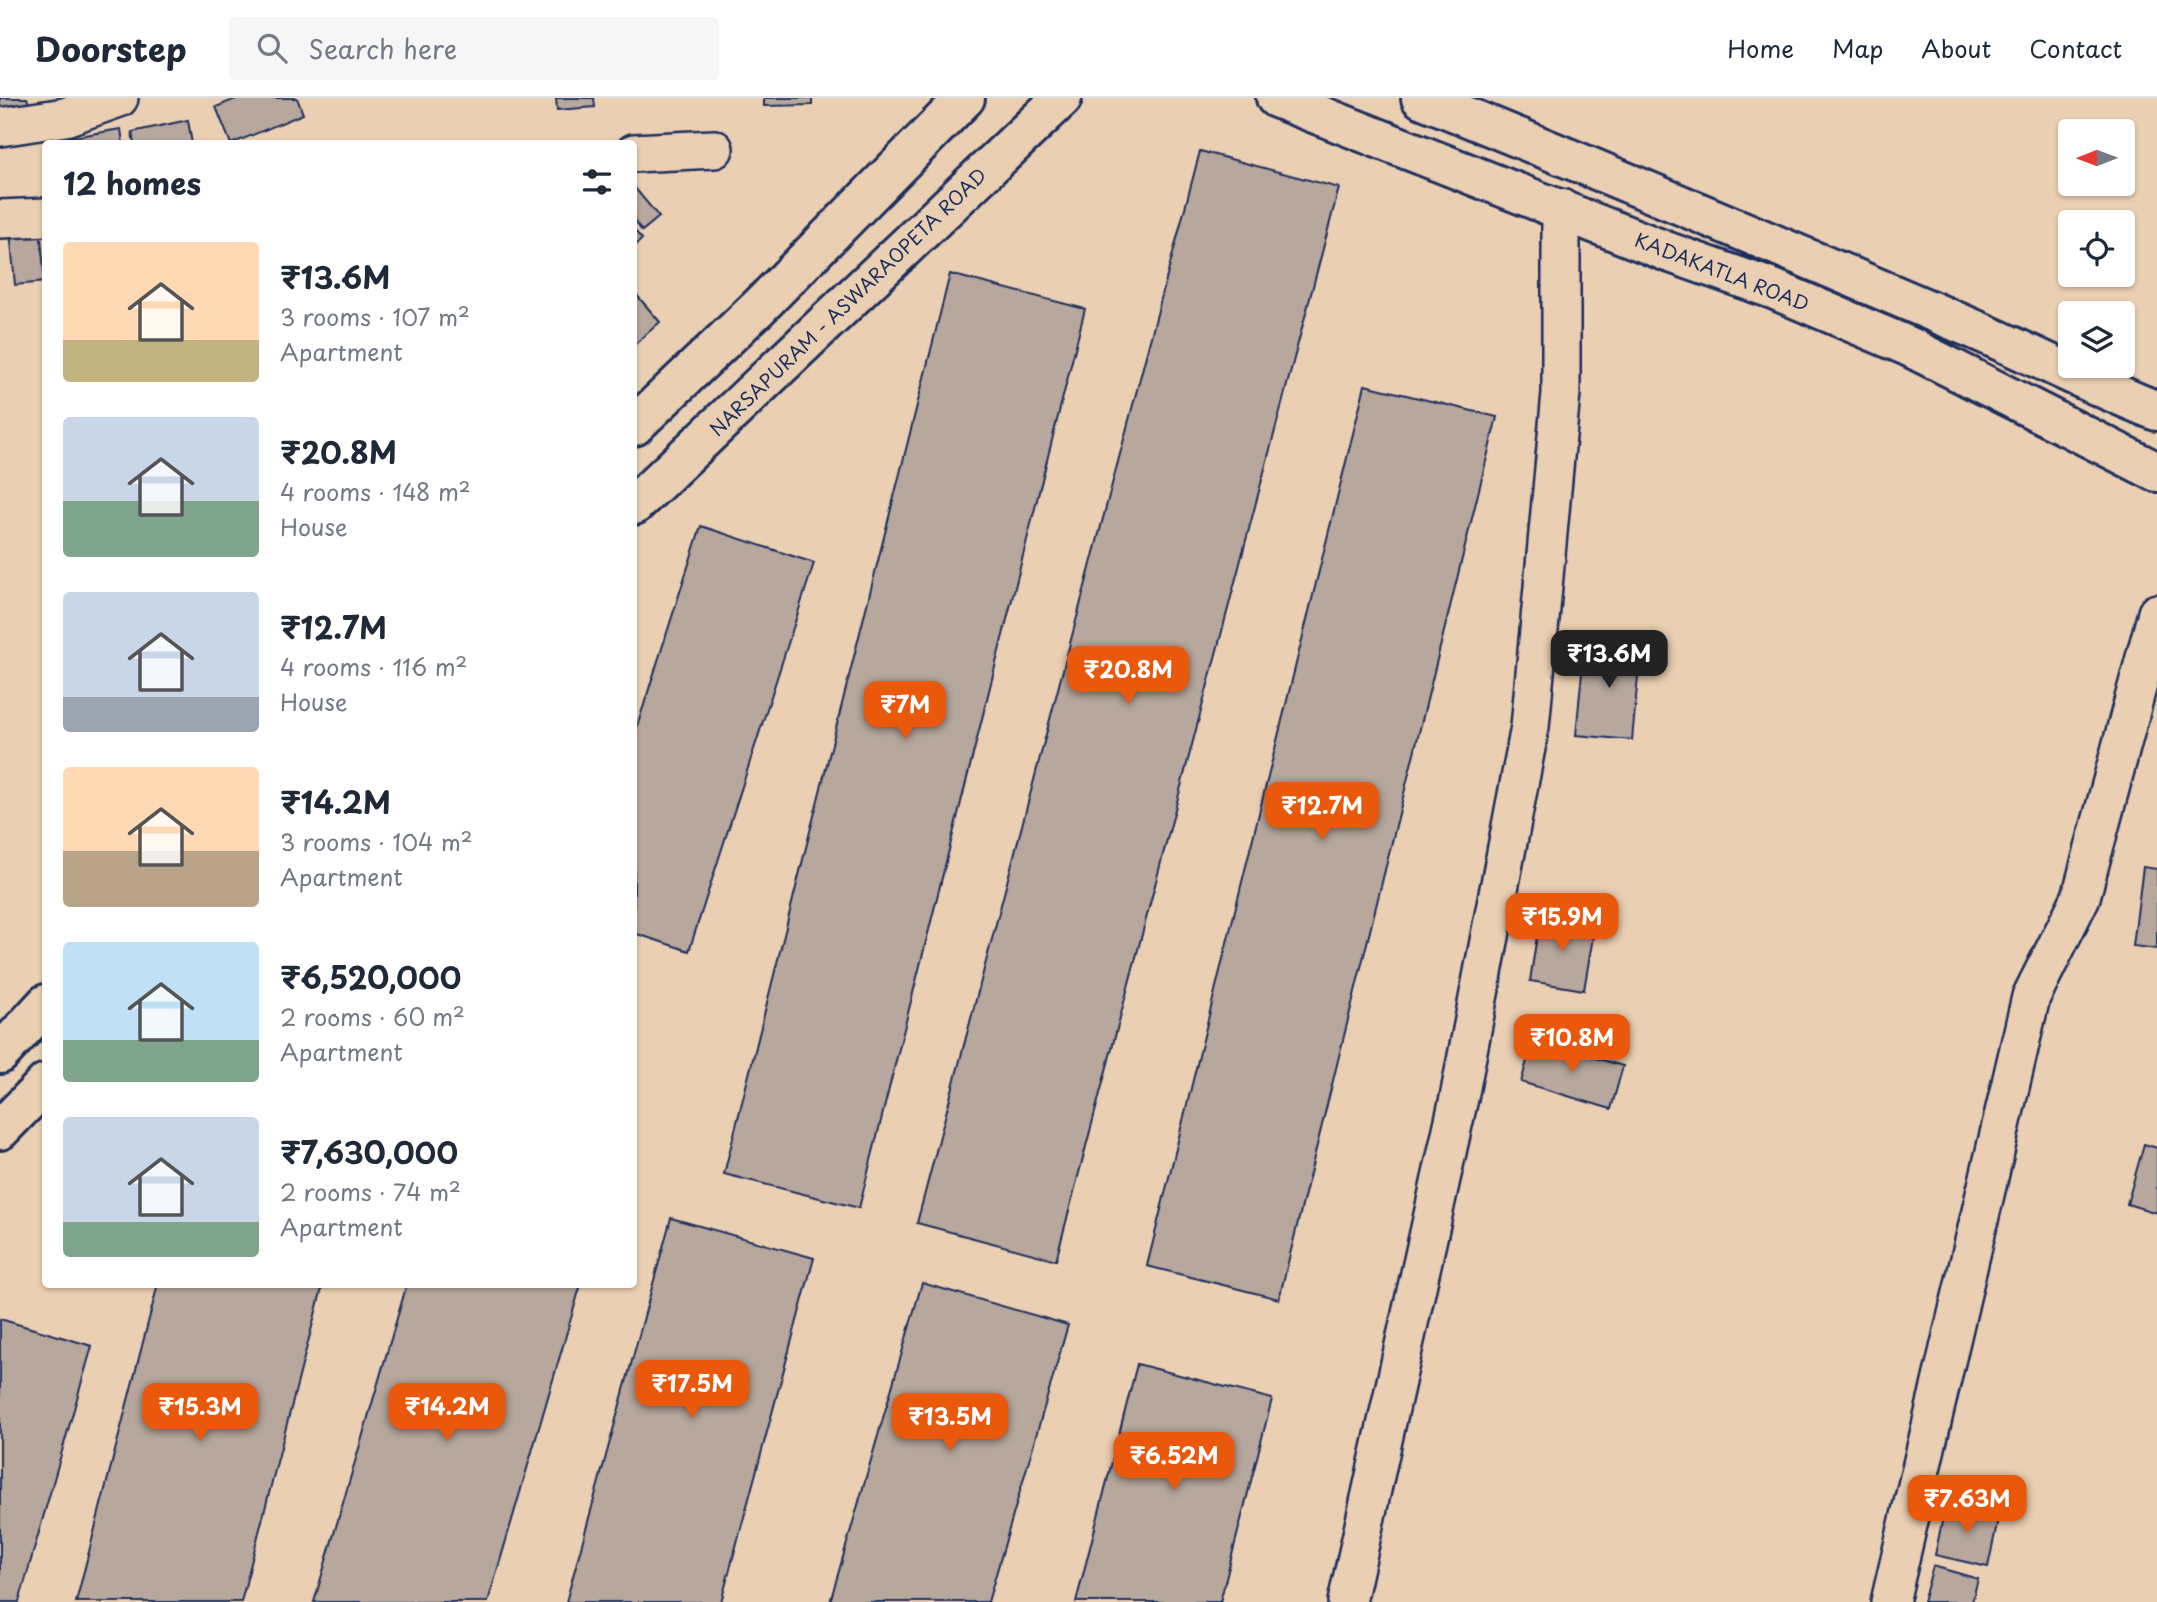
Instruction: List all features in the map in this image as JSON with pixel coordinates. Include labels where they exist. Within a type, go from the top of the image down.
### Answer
[{"type":"street","points":[[0,128],[65,117],[119,98]]},
{"type":"street","points":[[637,423],[759,307],[965,98]]},
{"type":"street","name":"NARSAPURAM - ASWARAOPETA ROAD","points":[[637,502],[1062,98]]},
{"type":"street","name":"KADAKATLA ROAD","points":[[1276,98],[1377,140],[1561,208],[1668,252],[1773,289],[1910,347],[2157,471]]},
{"type":"street","points":[[1421,98],[1678,201],[1790,253],[1971,328],[2101,389],[2157,411]]},
{"type":"street","points":[[637,153],[714,149]]},
{"type":"street","points":[[1347,1602],[1458,1098],[1530,727],[1561,393],[1561,208]]},
{"type":"street","points":[[0,219],[42,216]]},
{"type":"street","points":[[1890,1602],[2031,997],[2081,897],[2157,613]]},
{"type":"street","points":[[0,1054],[42,1008]]},
{"type":"street","points":[[0,1130],[42,1087]]},
{"type":"building","points":[[0,98],[27,98],[31,109],[0,118]]},
{"type":"building","points":[[238,98],[297,98],[303,114],[241,140],[229,140],[216,107]]},
{"type":"building","points":[[556,98],[594,98],[595,107],[557,110]]},
{"type":"building","points":[[764,98],[812,98],[812,105],[764,106]]},
{"type":"building","points":[[188,120],[191,140],[133,140],[132,132]]},
{"type":"building","points":[[121,129],[122,140],[61,140]]},
{"type":"building","points":[[1200,151],[1339,188],[1056,1260],[917,1223]]},
{"type":"building","points":[[637,191],[659,217],[642,231],[637,224]]},
{"type":"building","points":[[40,228],[42,282],[15,285],[10,231]]},
{"type":"building","points":[[950,274],[1085,309],[859,1208],[724,1174]]},
{"type":"building","points":[[637,295],[660,322],[637,342]]},
{"type":"building","points":[[1365,385],[1497,417],[1279,1299],[1147,1266]]},
{"type":"building","points":[[701,526],[814,563],[689,951],[637,934],[637,727]]},
{"type":"building","points":[[1585,640],[1641,645],[1632,740],[1576,735]]},
{"type":"building","points":[[2143,867],[2157,869],[2157,949],[2133,946]]},
{"type":"building","points":[[1540,916],[1595,925],[1584,990],[1530,981]]},
{"type":"building","points":[[1533,1040],[1623,1066],[1611,1109],[1521,1082]]},
{"type":"building","points":[[2144,1144],[2157,1148],[2157,1213],[2127,1204]]},
{"type":"building","points":[[671,1218],[814,1258],[721,1602],[566,1602]]},
{"type":"building","points":[[922,1283],[1068,1325],[988,1602],[830,1602]]},
{"type":"building","points":[[157,1288],[322,1288],[241,1602],[76,1602]]},
{"type":"building","points":[[406,1288],[580,1288],[488,1602],[314,1602]]},
{"type":"building","points":[[0,1319],[92,1346],[19,1602],[0,1602]]},
{"type":"building","points":[[1137,1364],[1272,1399],[1220,1602],[1076,1602]]},
{"type":"building","points":[[1946,1503],[1999,1514],[1988,1567],[1935,1555]]},
{"type":"building","points":[[1933,1566],[1978,1579],[1972,1602],[1923,1602]]}]
